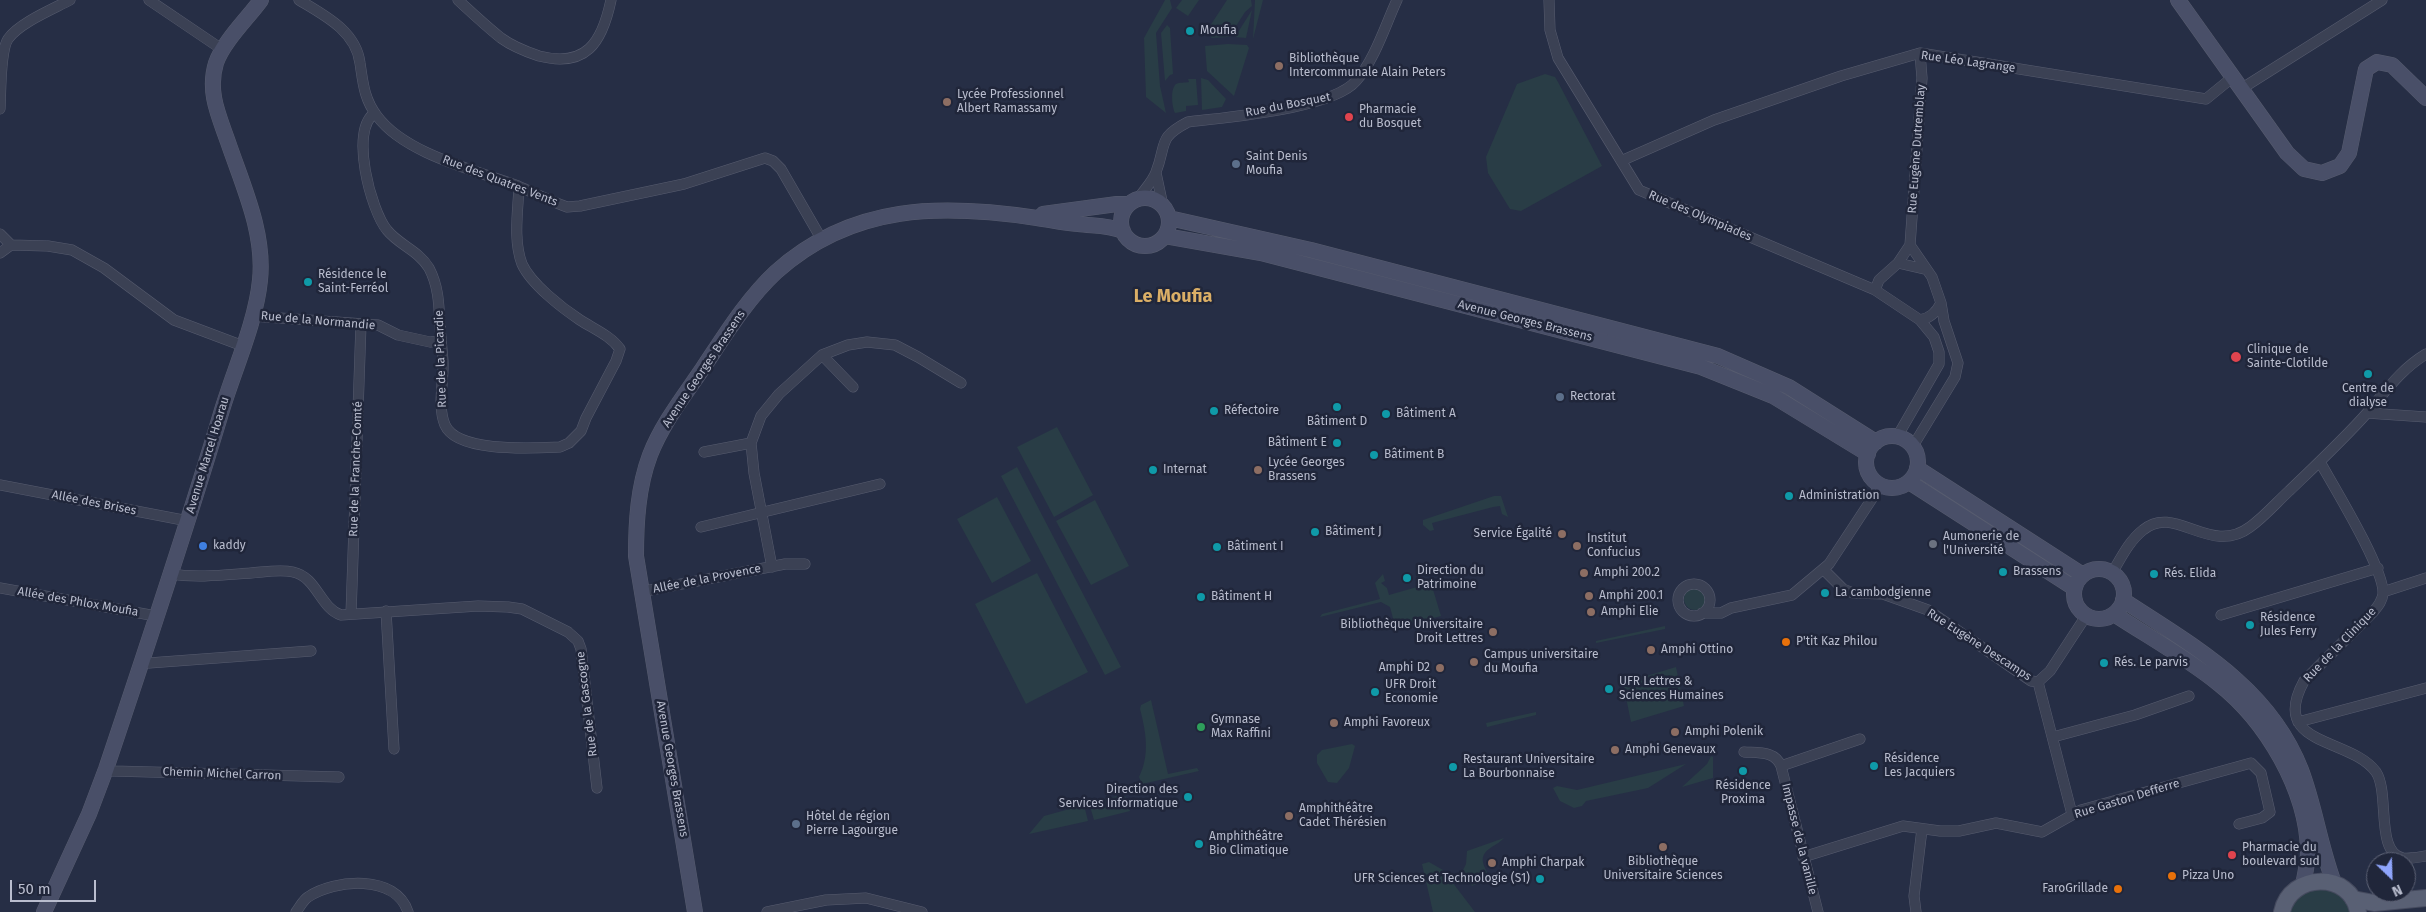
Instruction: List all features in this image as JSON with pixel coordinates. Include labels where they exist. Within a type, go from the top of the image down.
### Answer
[{"type":"main road","points":[[2278,911],[2290,894],[2313,881],[2334,883],[2344,889],[2355,905],[2426,898]]},
{"type":"street","points":[[0,109],[2,62],[7,40],[23,26],[70,0]]},
{"type":"street","points":[[149,0],[223,50]]},
{"type":"street","name":"Avenue Marcel Hoarau","points":[[44,912],[89,814],[106,768],[188,521],[243,346],[260,283],[260,245],[254,219],[213,100],[213,76],[216,62],[223,50],[261,0]]},
{"type":"street","name":"Rue des Quatres Vents","points":[[299,0],[335,22],[350,37],[360,61],[361,84],[367,101],[375,113],[401,138],[430,153],[567,206],[580,206],[684,184],[765,158],[781,169],[822,240]]},
{"type":"street","points":[[458,0],[503,40],[531,54],[557,60],[572,60],[582,56],[595,41],[606,20],[611,0]]},
{"type":"street","name":"Rue du Bosquet","points":[[1166,212],[1156,173],[1160,152],[1171,131],[1188,122],[1306,104],[1330,98],[1344,92],[1357,81],[1368,62],[1397,0]]},
{"type":"street","name":"Rue des Olympiades","points":[[1549,0],[1550,30],[1558,58],[1639,190],[1875,290],[1920,320],[1934,337],[1939,352],[1939,364],[1897,437]]},
{"type":"street","points":[[2178,0],[2287,153],[2304,169],[2322,173],[2340,166],[2349,153],[2366,68],[2377,62],[2392,65],[2426,98]]},
{"type":"street","name":"Rue Léo Lagrange","points":[[1621,161],[1714,120],[1841,76],[1920,53],[2206,99],[2382,0]]},
{"type":"street","name":"Rue Eugène Dutremblay","points":[[1875,290],[1879,280],[1898,263],[1910,245],[1922,78],[1920,53]]},
{"type":"street","name":"Rue de la Picardie","points":[[375,113],[371,116],[366,126],[362,151],[380,220],[388,231],[418,255],[430,272],[439,298],[443,417],[448,431],[460,440],[475,445],[538,448],[560,447],[569,444],[577,438],[616,362],[620,349],[614,341],[564,310],[526,271],[519,253],[517,228],[519,187]]},
{"type":"street","name":"Rue du Bosquet","points":[[1134,202],[1156,173]]},
{"type":"street","points":[[1152,199],[1166,212],[1170,227],[1166,236],[1153,245],[1134,244],[1123,231],[1120,223],[1122,214],[1134,202],[1152,199]]},
{"type":"street","name":"Avenue Georges Brassens","points":[[1024,216],[1134,202]]},
{"type":"street","name":"Avenue Georges Brassens","points":[[696,912],[640,592],[636,556],[636,526],[640,490],[650,455],[678,404],[741,312],[776,273],[822,240],[862,222],[896,214],[931,209],[976,211],[1076,224],[1112,226],[1123,231]]},
{"type":"street","name":"Avenue Georges Brassens","points":[[1166,212],[1718,356],[1789,388],[1860,432],[1872,448]]},
{"type":"street","points":[[0,234],[11,246]]},
{"type":"street","name":"Avenue Georges Brassens","points":[[1166,236],[1261,253],[1701,367],[1774,396],[1872,448]]},
{"type":"street","points":[[1910,245],[1936,285],[1944,321],[1958,363],[1955,377],[1913,446]]},
{"type":"street","points":[[0,253],[11,246],[48,246],[72,250],[104,268],[174,320],[243,346]]},
{"type":"street","points":[[1898,263],[1924,269]]},
{"type":"street","points":[[1920,320],[1928,318],[1938,311],[1941,303]]},
{"type":"street","name":"Rue de la Normandie","points":[[252,316],[378,325],[398,335],[430,342],[441,341]]},
{"type":"street","name":"Rue de la Franche-Comté","points":[[351,614],[361,324]]},
{"type":"street","name":"Allée de la Provence","points":[[640,592],[772,567],[754,473],[752,443],[761,416],[779,394],[822,355],[848,345],[867,342],[895,345],[961,383]]},
{"type":"street","points":[[2112,573],[2132,541],[2144,528],[2152,524],[2172,522],[2209,536],[2221,537],[2235,535],[2250,528],[2320,462],[2367,414],[2394,379],[2426,354]]},
{"type":"street","points":[[822,355],[853,387]]},
{"type":"street","points":[[2367,414],[2426,417]]},
{"type":"street","points":[[1897,437],[1913,446],[1916,453],[1917,468],[1909,482],[1895,487],[1881,485],[1875,481],[1867,469],[1872,448],[1882,438],[1897,437]]},
{"type":"street","points":[[704,452],[752,443]]},
{"type":"street","name":"Rue de la Clinique","points":[[2298,722],[2295,705],[2298,692],[2304,681],[2374,611],[2381,602],[2384,592],[2378,568],[2320,462]]},
{"type":"street","points":[[1917,468],[2083,575]]},
{"type":"street","points":[[1909,482],[2074,588]]},
{"type":"street","points":[[702,527],[880,484]]},
{"type":"street","name":"Allée des Brises","points":[[0,485],[188,521]]},
{"type":"street","points":[[1702,613],[1710,603],[1709,593],[1702,586],[1690,584],[1682,590],[1678,602],[1682,610],[1694,616],[1702,613],[1721,613],[1731,608],[1792,595],[1824,570],[1881,485]]},
{"type":"street","points":[[772,567],[806,564]]},
{"type":"street","points":[[2221,615],[2378,568]]},
{"type":"street","points":[[2097,569],[2112,573],[2122,585],[2123,600],[2114,614],[2100,620],[2086,616],[2075,604],[2074,588],[2083,575],[2097,569]]},
{"type":"street","name":"Rue Eugène Descamps","points":[[1824,570],[1843,589],[1853,593],[1883,594],[1928,610],[2031,681],[2038,682],[2072,814]]},
{"type":"street","name":"Rue de la Gascogne","points":[[170,574],[194,577],[276,571],[294,572],[313,584],[336,613],[351,614],[478,606],[508,607],[522,609],[534,614],[574,636],[581,649],[597,788]]},
{"type":"street","points":[[2384,592],[2426,578]]},
{"type":"street","name":"Allée des Phlox Moufia","points":[[0,588],[156,616]]},
{"type":"street","points":[[2123,600],[2226,669],[2268,712],[2300,767],[2334,883]]},
{"type":"street","points":[[1710,603],[1731,608]]},
{"type":"street","points":[[386,611],[394,750]]},
{"type":"street","points":[[2114,614],[2219,684],[2248,711],[2266,732],[2288,774],[2300,804],[2308,850],[2303,885]]},
{"type":"street","points":[[2038,682],[2050,671],[2086,616]]},
{"type":"street","points":[[141,661],[149,663],[311,652]]},
{"type":"street","points":[[2426,688],[2298,722],[2302,728],[2315,737],[2366,762],[2376,772],[2382,784],[2385,805],[2384,828],[2387,842],[2393,853],[2403,858],[2426,856]]},
{"type":"street","points":[[2053,737],[2135,715],[2189,696]]},
{"type":"street","name":"Impasse de la vanille","points":[[1782,766],[1860,739]]},
{"type":"street","name":"Impasse de la vanille","points":[[1744,752],[1772,754],[1782,766],[1818,912]]},
{"type":"street","name":"Rue Gaston Defferre","points":[[1803,857],[1902,826],[1959,831],[1996,823],[2042,832],[2072,814],[2252,763],[2261,773],[2270,812],[2262,818],[2239,824]]},
{"type":"street","name":"Chemin Michel Carron","points":[[106,768],[113,771],[339,777]]},
{"type":"street","points":[[1916,912],[1914,896],[1922,829]]},
{"type":"street","points":[[296,912],[306,898],[323,889],[366,883],[382,886],[396,893],[408,912]]},
{"type":"street","points":[[767,912],[826,900],[866,898],[922,912]]},
{"type":"shaded area","points":[[1165,0],[1170,0],[1172,8],[1156,33],[1160,86],[1166,113],[1146,97],[1144,38]]},
{"type":"shaded area","points":[[1182,0],[1199,0],[1188,16],[1176,8]]},
{"type":"shaded area","points":[[1227,0],[1251,0],[1252,6],[1245,12],[1229,37],[1211,38],[1213,32],[1208,29]]},
{"type":"shaded area","points":[[1255,0],[1263,0],[1253,39]]},
{"type":"shaded area","points":[[1252,10],[1246,38],[1235,37]]},
{"type":"shaded area","points":[[1167,25],[1170,28],[1173,74],[1165,81],[1161,33]]},
{"type":"shaded area","points":[[1247,45],[1249,48],[1234,96],[1207,71],[1205,46]]},
{"type":"shaded area","points":[[1545,74],[1555,77],[1602,166],[1521,211],[1510,209],[1488,173],[1486,157],[1517,84]]},
{"type":"shaded area","points":[[1201,78],[1208,80],[1226,99],[1222,107],[1202,110]]},
{"type":"shaded area","points":[[1188,79],[1196,79],[1198,105],[1186,106],[1186,111],[1175,113],[1172,98],[1174,86],[1177,83],[1189,82]]},
{"type":"shaded area","points":[[1057,427],[1093,495],[1054,517],[1017,447]]},
{"type":"shaded area","points":[[1017,467],[1121,667],[1105,675],[1001,476]]},
{"type":"shaded area","points":[[1494,496],[1501,496],[1508,517],[1502,514],[1500,506],[1432,523],[1434,530],[1430,531],[1423,525],[1423,520]]},
{"type":"shaded area","points":[[997,497],[1031,561],[992,583],[957,519]]},
{"type":"shaded area","points":[[1095,500],[1129,566],[1091,585],[1056,521]]},
{"type":"shaded area","points":[[1037,573],[1088,672],[1026,704],[975,604]]},
{"type":"shaded area","points":[[1383,574],[1385,581],[1381,583],[1387,588],[1389,595],[1431,583],[1441,616],[1398,627],[1395,626],[1390,607],[1381,602],[1320,617],[1322,614],[1380,599],[1375,583]]},
{"type":"shaded area","points":[[1695,588],[1703,591],[1706,599],[1703,607],[1695,610],[1687,607],[1684,599],[1687,591]]},
{"type":"shaded area","points":[[1665,626],[1665,629],[1596,643],[1596,641]]},
{"type":"shaded area","points":[[1676,667],[1684,706],[1631,722],[1623,683]]},
{"type":"shaded area","points":[[1151,700],[1168,774],[1197,768],[1199,771],[1142,784],[1139,777],[1145,760],[1146,743],[1140,709],[1141,705]]},
{"type":"shaded area","points":[[1536,712],[1536,715],[1487,727],[1486,723]]},
{"type":"shaded area","points":[[1352,744],[1355,746],[1349,768],[1337,783],[1328,782],[1317,763],[1317,755],[1322,750]]},
{"type":"shaded area","points":[[1711,756],[1713,757],[1713,778],[1682,787],[1707,764]]},
{"type":"shaded area","points":[[1686,764],[1648,788],[1586,801],[1582,806],[1574,808],[1560,801],[1553,788],[1557,786],[1577,790]]},
{"type":"shaded area","points":[[1121,795],[1126,797],[1130,811],[1094,820],[1089,803]]},
{"type":"shaded area","points":[[1084,805],[1088,821],[1029,834],[1044,816]]},
{"type":"shaded area","points":[[1504,838],[1484,854],[1483,862],[1489,878],[1472,886],[1462,872],[1466,864],[1467,851]]},
{"type":"shaded area","points":[[1429,862],[1443,870],[1475,912],[1433,912],[1422,864]]},
{"type":"shaded area","points":[[2323,887],[2343,897],[2351,912],[2289,912],[2298,898]]},
{"type":"place","name":"Moufia","points":[[1190,31]]},
{"type":"place","name":"Bibliothèque Intercommunale Alain Peters","points":[[1279,66]]},
{"type":"place","name":"Lycée Professionnel Albert Ramassamy","points":[[947,102]]},
{"type":"place","name":"Pharmacie du Bosquet","points":[[1349,117]]},
{"type":"place","name":"Saint Denis Moufia","points":[[1236,164]]},
{"type":"place","name":"Résidence le Saint-Ferréol","points":[[308,282]]},
{"type":"place","name":"Clinique de Sainte-Clotilde","points":[[2236,357]]},
{"type":"place","name":"Centre de dialyse","points":[[2368,374]]},
{"type":"place","name":"Rectorat","points":[[1560,397]]},
{"type":"place","name":"Bâtiment D","points":[[1337,407]]},
{"type":"place","name":"Réfectoire","points":[[1214,411]]},
{"type":"place","name":"Bâtiment A","points":[[1386,414]]},
{"type":"place","name":"Bâtiment E","points":[[1337,443]]},
{"type":"place","name":"Bâtiment B","points":[[1374,455]]},
{"type":"place","name":"Internat","points":[[1153,470]]},
{"type":"place","name":"Lycée Georges Brassens","points":[[1258,470]]},
{"type":"place","name":"Administration","points":[[1789,496]]},
{"type":"place","name":"Bâtiment J","points":[[1315,532]]},
{"type":"place","name":"Service Égalité","points":[[1562,534]]},
{"type":"place","name":"Aumonerie de l'Université","points":[[1933,544]]},
{"type":"place","name":"kaddy","points":[[203,546]]},
{"type":"place","name":"Institut Confucius","points":[[1577,546]]},
{"type":"place","name":"Bâtiment I","points":[[1217,547]]},
{"type":"place","name":"Brassens","points":[[2003,572]]},
{"type":"place","name":"Amphi 200.2","points":[[1584,573]]},
{"type":"place","name":"Rés. Elida","points":[[2154,574]]},
{"type":"place","name":"Direction du Patrimoine","points":[[1407,578]]},
{"type":"place","name":"La cambodgienne","points":[[1825,593]]},
{"type":"place","name":"Amphi 200.1","points":[[1589,596]]},
{"type":"place","name":"Bâtiment H","points":[[1201,597]]},
{"type":"place","name":"Amphi Elie","points":[[1591,612]]},
{"type":"place","name":"Résidence Jules Ferry","points":[[2250,625]]},
{"type":"place","name":"Bibliothèque Universitaire Droit Lettres","points":[[1493,632]]},
{"type":"place","name":"P'tit Kaz Philou","points":[[1786,642]]},
{"type":"place","name":"Amphi Ottino","points":[[1651,650]]},
{"type":"place","name":"Campus universitaire du Moufia","points":[[1474,662]]},
{"type":"place","name":"Rés. Le parvis","points":[[2104,663]]},
{"type":"place","name":"Amphi D2","points":[[1440,668]]},
{"type":"place","name":"UFR Lettres & Sciences Humaines","points":[[1609,689]]},
{"type":"place","name":"UFR Droit Economie","points":[[1375,692]]},
{"type":"place","name":"Amphi Favoreux","points":[[1334,723]]},
{"type":"place","name":"Gymnase Max Raffini","points":[[1201,727]]},
{"type":"place","name":"Amphi Polenik","points":[[1675,732]]},
{"type":"place","name":"Amphi Genevaux","points":[[1615,750]]},
{"type":"place","name":"Résidence Les Jacquiers","points":[[1874,766]]},
{"type":"place","name":"Restaurant Universitaire La Bourbonnaise","points":[[1453,767]]},
{"type":"place","name":"Résidence Proxima","points":[[1743,771]]},
{"type":"place","name":"Direction des Services Informatique","points":[[1188,797]]},
{"type":"place","name":"Amphithéâtre Cadet Thérésien","points":[[1289,816]]},
{"type":"place","name":"Hôtel de région Pierre Lagourgue","points":[[796,824]]},
{"type":"place","name":"Amphithéâtre Bio Climatique","points":[[1199,844]]},
{"type":"place","name":"Bibliothèque Universitaire Sciences","points":[[1663,847]]},
{"type":"place","name":"Pharmacie du boulevard sud","points":[[2232,855]]},
{"type":"place","name":"Amphi Charpak","points":[[1492,863]]},
{"type":"place","name":"Pizza Uno","points":[[2172,876]]},
{"type":"place","name":"UFR Sciences et Technologie (S1)","points":[[1540,879]]},
{"type":"place","name":"FaroGrillade","points":[[2118,889]]},
{"type":"district","name":"Le Moufia","points":[[1173,297]]}]
